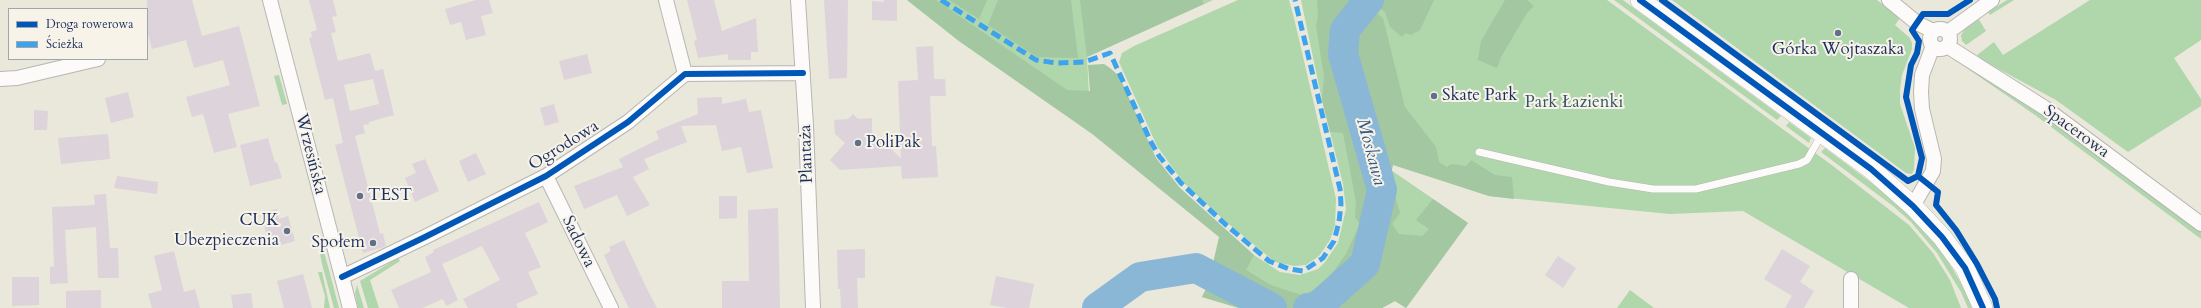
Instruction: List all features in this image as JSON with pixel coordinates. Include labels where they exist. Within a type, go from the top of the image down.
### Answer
[{"type":"street","name":"Wrzesińska","points":[[270,0],[350,308]]},
{"type":"street","points":[[666,0],[685,74],[803,73]]},
{"type":"street","name":"Plantaża","points":[[798,0],[803,73],[813,308]]},
{"type":"street","points":[[1640,0],[1871,169],[1912,206],[1942,237],[1965,268],[1983,308]]},
{"type":"street","points":[[1889,0],[1917,23],[1933,31]]},
{"type":"street","points":[[1948,32],[1992,0]]},
{"type":"street","points":[[1940,46],[1930,40],[1933,31],[1939,28],[1948,32]]},
{"type":"street","points":[[1912,206],[1933,171],[1934,159],[1922,108],[1922,75],[1940,46],[1950,37],[1948,32]]},
{"type":"street","name":"Spacerowa","points":[[1940,46],[2045,108],[2201,224]]},
{"type":"street","points":[[0,79],[17,78],[94,60]]},
{"type":"street","name":"Ogrodowa","points":[[342,277],[426,237],[546,176],[628,122],[685,74]]},
{"type":"street","name":"Sadowa","points":[[546,176],[611,308]]},
{"type":"street","points":[[1851,279],[1851,308]]},
{"type":"lane","points":[[1479,152],[1609,182],[1653,188],[1696,189],[1799,164],[1807,160],[1822,133]]},
{"type":"green space","points":[[907,0],[1213,0],[1087,57],[1091,133],[959,41]]},
{"type":"green space","points":[[907,0],[936,0],[1067,90],[1090,91],[1088,65],[1104,64],[1110,68],[1119,76],[1156,158],[1180,188],[1254,255],[1246,270],[1271,285],[1292,292],[1302,295],[1323,286],[1346,254],[1360,224],[1355,217],[1356,202],[1343,133],[1330,132],[1322,100],[1324,76],[1316,26],[1318,16],[1317,0],[1360,0],[1383,18],[1405,107],[1436,147],[1439,162],[1447,167],[1451,164],[1466,166],[1471,160],[1495,175],[1512,177],[1514,199],[1489,196],[1393,165],[1390,178],[1400,213],[1392,224],[1399,234],[1422,236],[1429,229],[1416,220],[1433,199],[1468,223],[1406,308],[1395,301],[1382,308],[1239,308],[1202,297],[1208,285],[1219,237],[1091,133],[959,41]]},
{"type":"green space","points":[[949,0],[987,0],[979,19]]},
{"type":"green space","points":[[998,0],[1071,0],[1078,58],[1037,57],[988,25]]},
{"type":"green space","points":[[1080,0],[1202,0],[1204,4],[1087,57]]},
{"type":"green space","points":[[1238,0],[1289,0],[1294,18],[1336,199],[1335,225],[1330,240],[1319,256],[1306,265],[1294,266],[1275,262],[1224,220],[1183,182],[1157,146],[1119,62],[1122,53],[1134,46]]},
{"type":"green space","name":"Park Łazienki","points":[[1301,0],[1607,0],[1833,166],[1909,225],[1933,253],[1950,280],[1961,308],[1909,308],[1743,211],[1670,214],[1489,196],[1393,164],[1391,170],[1468,223],[1406,308],[1395,301],[1382,308],[1239,308],[1202,297],[1208,285],[1254,255],[1280,272],[1300,275],[1318,269],[1325,262],[1338,243],[1346,209],[1343,184],[1322,100]]},
{"type":"green space","points":[[1369,0],[1434,0],[1420,30],[1411,35],[1406,33],[1402,37],[1390,27],[1385,12]]},
{"type":"green space","points":[[1505,0],[1527,0],[1534,6],[1527,13],[1501,57],[1497,68],[1478,60],[1481,41]]},
{"type":"green space","points":[[1614,0],[1623,0],[1781,116],[1777,120]]},
{"type":"green space","points":[[1672,0],[1877,0],[1900,18],[1895,25],[1910,38],[1912,43],[1912,49],[1902,75],[1900,104],[1915,148],[1914,169],[1912,174],[1906,173]]},
{"type":"green space","points":[[2007,0],[2014,0],[1990,15],[1988,12]]},
{"type":"green space","points":[[2090,0],[2201,0],[2201,40],[2174,58],[2201,99],[2201,106],[2128,152],[2056,100],[1984,61],[1977,55],[1994,42],[2003,55]]},
{"type":"green space","points":[[1978,18],[1986,31],[1966,45],[1962,41],[1961,35],[1965,29]]},
{"type":"green space","points":[[1955,60],[2042,112],[2201,230],[2201,239],[2035,115]]},
{"type":"green space","points":[[279,75],[287,104],[282,105],[274,76]]},
{"type":"green space","points":[[1789,122],[1811,138],[1809,143],[1786,126]]},
{"type":"green space","points":[[1825,148],[1881,190],[1914,219],[1942,251],[1965,290],[1972,308],[1968,308],[1961,292],[1937,253],[1911,222],[1893,206],[1821,152]]},
{"type":"green space","points":[[324,252],[339,308],[334,308],[322,264],[320,253]]},
{"type":"green space","points":[[398,258],[400,261],[370,280],[379,308],[368,308],[360,281]]},
{"type":"green space","points":[[318,272],[322,272],[330,308],[324,308],[325,296]]},
{"type":"green space","points":[[357,285],[364,308],[358,308],[355,293]]},
{"type":"green space","points":[[1630,290],[1654,308],[1617,308]]},
{"type":"building","points":[[147,0],[192,0],[202,36],[239,26],[260,106],[228,114],[237,147],[214,153],[203,114],[192,117],[186,97],[230,85],[223,60],[194,68],[186,40],[152,49],[148,35]]},
{"type":"building","points":[[309,0],[333,0],[337,16],[332,17],[336,32],[331,33],[338,61],[370,53],[375,71],[383,69],[394,115],[363,125],[365,133],[355,136],[380,234],[383,233],[386,246],[363,253],[335,145],[343,143],[333,98],[325,100],[309,38],[312,37],[311,32],[317,30]],"holes":[[[373,79],[379,104],[350,111],[344,85]]]},
{"type":"building","points":[[476,0],[489,0],[493,13],[481,16],[486,35],[466,40],[461,22],[450,25],[445,9]]},
{"type":"building","points":[[687,0],[714,0],[722,31],[756,18],[758,52],[751,52],[751,60],[728,60],[728,54],[698,58],[694,41],[697,40]]},
{"type":"building","points":[[824,0],[848,0],[847,78],[829,79]]},
{"type":"building","points":[[884,0],[897,0],[897,21],[872,20],[872,1],[884,2]]},
{"type":"building","points":[[933,46],[934,79],[945,79],[946,96],[930,96],[932,146],[936,146],[938,177],[902,179],[901,166],[840,170],[830,160],[845,143],[835,134],[834,120],[848,119],[853,114],[858,119],[872,118],[872,132],[901,158],[898,81],[918,80],[916,47]]},
{"type":"building","points":[[587,54],[592,73],[564,80],[559,61]]},
{"type":"building","points":[[128,92],[134,117],[111,123],[105,98]]},
{"type":"building","points":[[722,97],[722,104],[746,99],[749,112],[761,110],[773,168],[747,173],[741,147],[722,151],[716,125],[681,126],[687,142],[644,159],[649,169],[633,177],[650,205],[627,216],[617,195],[584,209],[574,186],[623,167],[619,159],[659,139],[656,131],[698,114],[697,98]]},
{"type":"building","points":[[554,104],[559,122],[545,126],[540,108]]},
{"type":"building","points":[[34,110],[48,111],[47,130],[34,130]]},
{"type":"building","points":[[108,134],[110,159],[61,164],[58,138]]},
{"type":"building","points":[[268,138],[275,163],[277,162],[282,178],[250,186],[240,145]]},
{"type":"building","points":[[476,153],[486,174],[468,182],[459,161]]},
{"type":"building","points":[[425,159],[439,191],[415,202],[405,178],[416,173],[412,164]]},
{"type":"building","points":[[117,176],[158,182],[157,194],[114,188]]},
{"type":"building","points":[[106,194],[110,248],[118,248],[119,278],[98,278],[96,227],[65,230],[68,283],[50,284],[50,267],[54,266],[52,207],[95,205],[94,195]]},
{"type":"building","points":[[719,196],[737,196],[737,218],[719,219]]},
{"type":"building","points":[[539,202],[548,222],[525,233],[541,267],[528,272],[538,294],[516,304],[518,308],[468,308],[463,299],[500,280],[482,246],[442,264],[458,300],[446,306],[443,299],[422,308],[399,308],[391,290],[431,272],[425,257],[434,252],[433,250]]},
{"type":"building","points":[[778,208],[780,308],[722,308],[722,281],[749,281],[748,210]]},
{"type":"building","points":[[277,209],[279,219],[288,216],[295,241],[270,248],[261,213]]},
{"type":"building","points":[[624,240],[657,308],[629,308],[615,280],[604,255],[611,251],[609,247]]},
{"type":"building","points":[[865,249],[865,278],[857,278],[858,308],[841,308],[840,289],[838,289],[837,250]]},
{"type":"building","points":[[1782,249],[1810,266],[1800,282],[1814,291],[1804,308],[1785,308],[1792,296],[1764,279]]},
{"type":"building","points":[[174,251],[184,292],[195,289],[200,308],[152,308],[148,294],[162,290],[154,256]]},
{"type":"building","points":[[1558,256],[1576,268],[1563,288],[1545,275]]},
{"type":"building","points":[[303,274],[312,308],[284,308],[277,281]]},
{"type":"building","points":[[996,276],[1034,284],[1029,308],[1008,308],[990,305]]},
{"type":"building","points":[[12,277],[39,277],[39,305],[12,306]]},
{"type":"building","points":[[101,290],[101,308],[66,308],[66,291]]},
{"type":"building","points":[[251,293],[253,308],[233,308],[231,295]]},
{"type":"waterway","name":"Moskawa","points":[[1308,308],[1316,308],[1365,264],[1382,190],[1343,54],[1345,30],[1369,0]]},
{"type":"waterway","name":"Moskawa","points":[[1097,308],[1140,277],[1196,268],[1272,308]]},
{"type":"marked path","points":[[941,0],[1036,60],[1056,63],[1084,62],[1110,53],[1151,142],[1159,156],[1181,183],[1225,224],[1269,261],[1289,269],[1303,271],[1323,258],[1334,241],[1339,222],[1341,204],[1340,189],[1295,0]]},
{"type":"cycle path","points":[[1640,0],[1871,169],[1913,206],[1942,237],[1965,268],[1983,308]]},
{"type":"cycle path","points":[[1662,0],[1908,181],[1918,176],[1938,192],[1936,205],[1956,230],[1977,264],[1995,299],[1997,308]]},
{"type":"cycle path","points":[[1918,176],[1922,158],[1906,97],[1911,65],[1917,53],[1919,41],[1912,30],[1923,14],[1948,14],[1970,0]]},
{"type":"cycle path","points":[[342,277],[546,176],[628,122],[685,74],[803,73]]},
{"type":"place","name":"Górka Wojtaszaka","points":[[1838,33]]},
{"type":"place","name":"Skate Park","points":[[1434,96]]},
{"type":"place","name":"PoliPak","points":[[858,143]]},
{"type":"place","name":"TEST","points":[[360,196]]},
{"type":"place","name":"CUK Ubezpieczenia","points":[[287,231]]},
{"type":"place","name":"Społem","points":[[373,243]]}]
